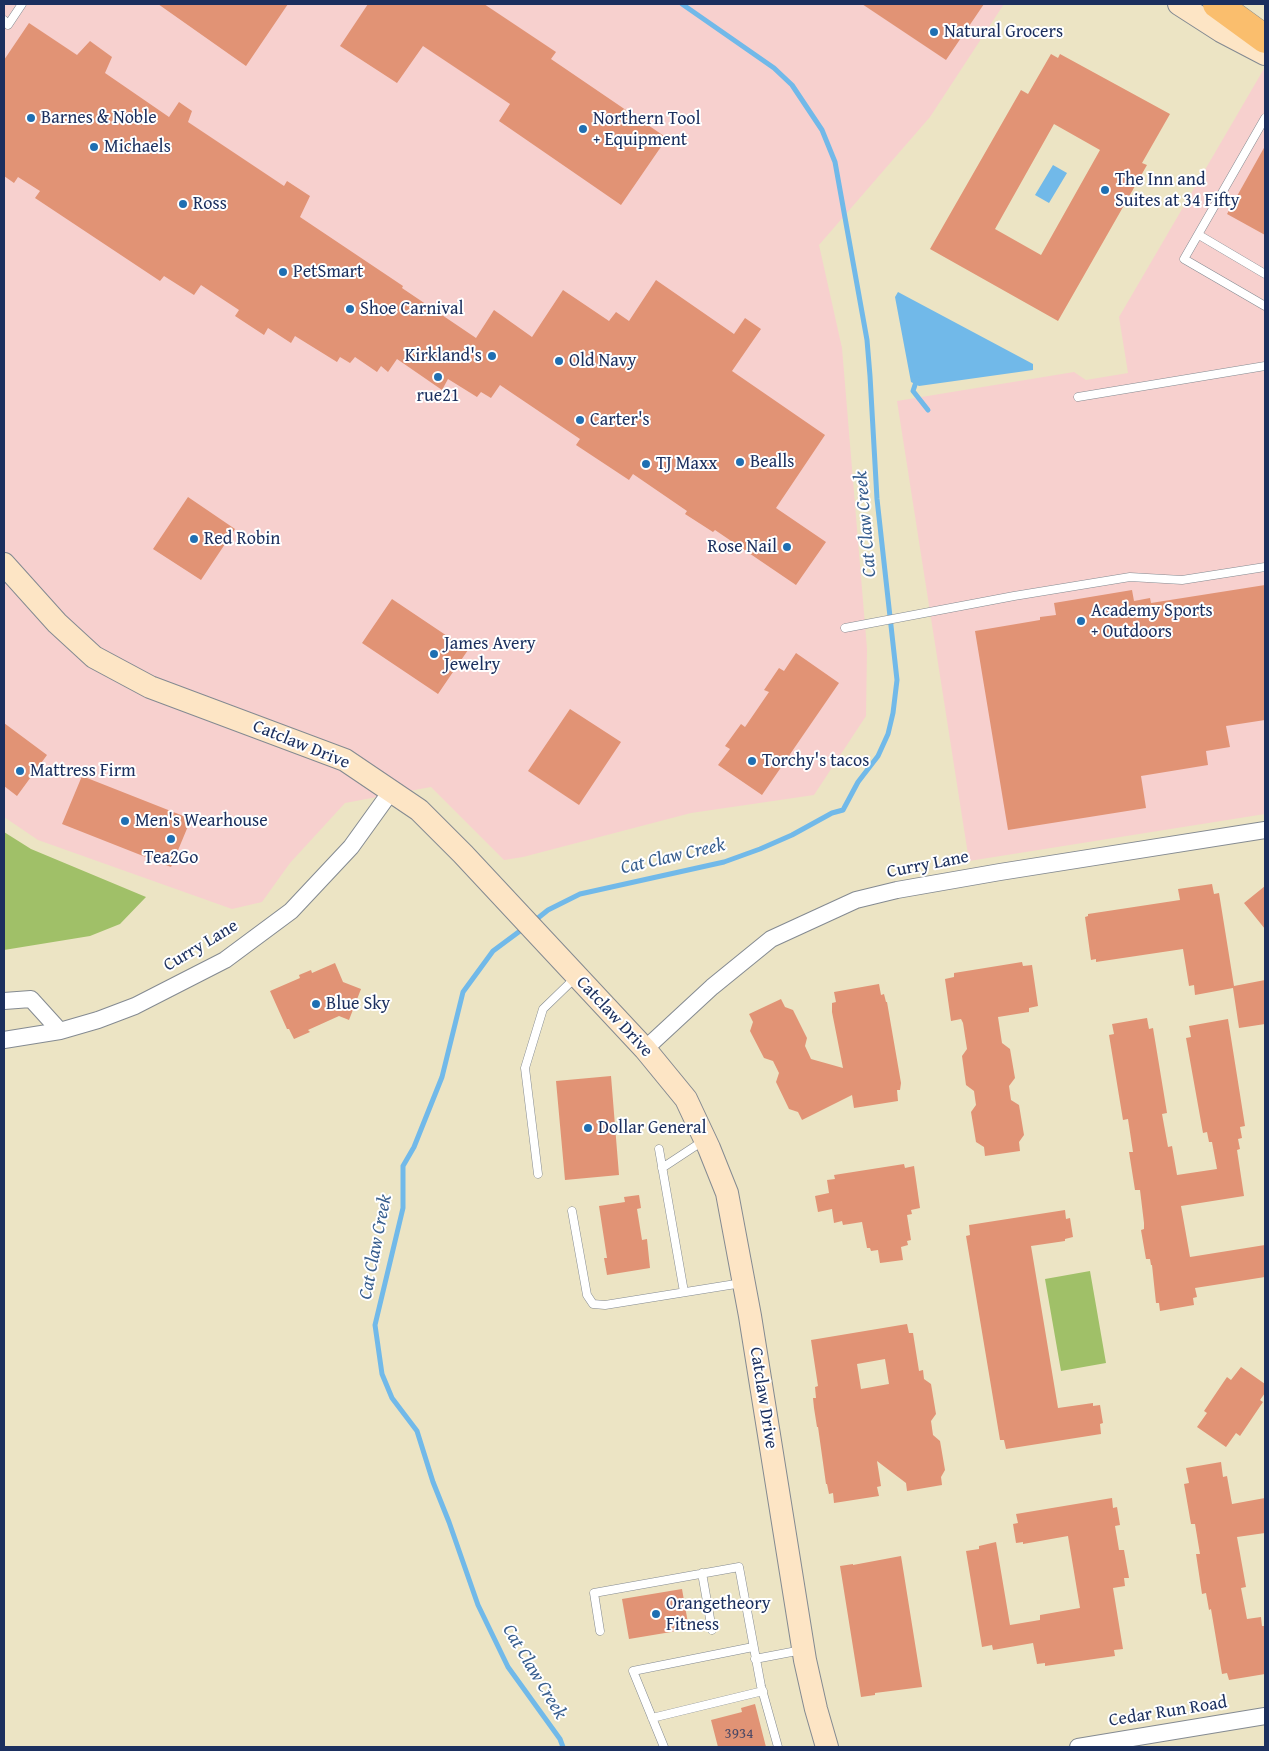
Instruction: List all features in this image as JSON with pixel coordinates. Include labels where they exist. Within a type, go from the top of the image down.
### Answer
[{"type":"highway","points":[[1217,4],[1265,39]]},
{"type":"street","points":[[1179,4],[1221,31],[1265,54]]},
{"type":"street","name":"Catclaw Drive","points":[[4,564],[57,623],[94,657],[150,687],[345,760],[419,810],[463,854],[645,1049],[686,1099],[727,1193],[744,1282],[804,1650],[816,1709],[827,1747]]},
{"type":"street","name":"Curry Lane","points":[[4,1040],[60,1031],[98,1020],[135,1006],[225,960],[290,911],[351,847],[392,790]]},
{"type":"street","name":"Curry Lane","points":[[645,1049],[712,986],[771,939],[856,900],[897,890],[1000,872],[1265,830]]},
{"type":"street","points":[[4,1001],[32,1000],[60,1031]]},
{"type":"street","name":"Cedar Run Road","points":[[1078,1747],[1265,1716]]},
{"type":"lane","points":[[5,25],[22,4]]},
{"type":"lane","points":[[1264,122],[1184,259],[1265,306]]},
{"type":"lane","points":[[1199,236],[1265,274]]},
{"type":"lane","points":[[1078,397],[1265,366]]},
{"type":"lane","points":[[845,628],[1014,596],[1130,577],[1182,580],[1265,567]]},
{"type":"lane","points":[[538,1174],[525,1068],[543,1009],[576,976]]},
{"type":"lane","points":[[662,1168],[705,1140]]},
{"type":"lane","points":[[659,1149],[684,1292]]},
{"type":"lane","points":[[572,1211],[587,1295],[593,1304],[605,1305],[744,1282]]},
{"type":"lane","points":[[600,1631],[594,1593],[739,1567],[755,1660],[778,1747]]},
{"type":"lane","points":[[702,1573],[712,1630]]},
{"type":"lane","points":[[664,1747],[633,1671],[753,1646]]},
{"type":"lane","points":[[755,1660],[804,1650]]},
{"type":"lane","points":[[652,1718],[763,1691]]},
{"type":"shaded area","points":[[4,4],[1004,4],[930,117],[819,245],[842,348],[867,649],[866,716],[814,795],[691,813],[523,857],[504,860],[431,787],[345,803],[290,863],[262,902],[232,909],[38,840],[4,817]]},
{"type":"shaded area","points":[[1265,67],[1265,814],[969,861],[897,401],[1074,372],[1086,380],[1128,373],[1119,317]]},
{"type":"green space","points":[[4,832],[31,849],[146,897],[120,924],[90,936],[4,950]]},
{"type":"green space","points":[[1090,1271],[1106,1363],[1061,1371],[1045,1279]]},
{"type":"water","points":[[1053,165],[1067,173],[1049,203],[1035,195]]},
{"type":"water","points":[[898,292],[1033,364],[1033,370],[919,386],[911,382],[895,297]]},
{"type":"building","points":[[158,4],[288,4],[246,66]]},
{"type":"building","points":[[368,4],[484,4],[556,52],[551,59],[667,138],[621,205],[499,121],[510,104],[423,46],[397,83],[340,46]]},
{"type":"building","name":"Natural Grocers","points":[[862,4],[984,4],[946,60]]},
{"type":"building","points":[[29,23],[77,55],[90,41],[112,57],[105,73],[169,117],[179,102],[192,111],[188,122],[284,186],[287,181],[310,196],[300,217],[476,338],[494,310],[532,337],[563,290],[609,321],[616,312],[629,321],[656,280],[734,334],[745,318],[761,329],[732,371],[825,435],[776,508],[826,542],[796,585],[715,530],[713,532],[685,514],[687,511],[633,474],[629,480],[576,445],[580,439],[500,385],[491,398],[481,392],[477,397],[448,379],[442,390],[397,359],[388,372],[381,366],[377,372],[355,357],[350,363],[340,357],[337,362],[295,336],[291,343],[268,328],[264,335],[235,316],[239,310],[201,285],[194,295],[164,276],[160,281],[35,198],[40,191],[18,177],[14,183],[4,176],[4,60]]},
{"type":"building","name":"The Inn and Suites at 34 Fifty","points":[[1051,54],[1058,58],[1060,54],[1170,114],[1142,163],[1147,165],[1058,321],[930,249],[1021,90],[1028,94]],"holes":[[[1054,124],[1100,150],[1041,255],[995,229]]]},
{"type":"building","points":[[1265,146],[1265,235],[1227,214]]},
{"type":"building","name":"Red Robin","points":[[188,497],[235,529],[201,580],[153,549]]},
{"type":"building","points":[[1265,585],[1265,720],[1226,726],[1230,747],[1206,751],[1208,765],[1141,776],[1146,808],[1008,830],[975,631],[1040,620],[1040,617],[1056,615],[1054,603],[1132,590],[1134,601],[1150,598],[1151,603]]},
{"type":"building","points":[[392,599],[468,650],[438,694],[362,643]]},
{"type":"building","points":[[796,653],[839,683],[762,795],[718,765],[730,749],[725,746],[741,724],[745,727],[769,692],[764,690],[779,668],[784,671]]},
{"type":"building","points":[[570,709],[621,742],[579,805],[528,771]]},
{"type":"building","name":"Mattress Firm","points":[[4,723],[47,755],[17,796],[4,786]]},
{"type":"building","points":[[82,776],[191,819],[171,867],[62,824]]},
{"type":"building","points":[[1212,884],[1214,894],[1219,893],[1234,986],[1265,980],[1265,1024],[1239,1028],[1233,988],[1195,995],[1194,985],[1189,986],[1183,949],[1096,962],[1096,959],[1091,960],[1085,917],[1088,914],[1180,900],[1178,889]]},
{"type":"building","points":[[1265,886],[1265,929],[1244,903]]},
{"type":"building","points":[[1022,962],[1023,966],[1032,965],[1038,1006],[1029,1008],[1029,1012],[998,1017],[1002,1043],[1010,1049],[1015,1078],[1009,1086],[1011,1100],[1019,1105],[1024,1135],[1019,1142],[1020,1151],[985,1156],[984,1147],[976,1142],[971,1112],[976,1105],[974,1091],[966,1085],[962,1056],[967,1049],[963,1023],[961,1019],[951,1021],[945,979],[954,977],[954,973]]},
{"type":"building","name":"Blue Sky","points":[[335,963],[343,982],[361,989],[349,1020],[339,1016],[308,1030],[310,1032],[294,1039],[289,1029],[287,1029],[270,991],[300,978],[299,975],[311,970],[312,973]]},
{"type":"building","points":[[879,984],[881,995],[884,994],[887,1002],[901,1083],[900,1090],[897,1090],[898,1101],[854,1108],[852,1095],[802,1120],[798,1112],[789,1109],[776,1082],[779,1073],[773,1061],[764,1058],[750,1031],[753,1022],[749,1014],[781,999],[785,1007],[793,1010],[807,1038],[805,1046],[811,1059],[843,1068],[832,1012],[832,1003],[836,1002],[834,992]]},
{"type":"building","points":[[1147,1018],[1149,1029],[1153,1028],[1167,1113],[1162,1114],[1168,1147],[1172,1146],[1177,1175],[1217,1169],[1212,1142],[1209,1142],[1207,1132],[1203,1133],[1186,1038],[1191,1037],[1189,1026],[1228,1019],[1245,1126],[1240,1127],[1242,1138],[1238,1139],[1240,1149],[1237,1150],[1244,1196],[1181,1206],[1190,1257],[1265,1245],[1265,1277],[1195,1288],[1197,1297],[1193,1298],[1194,1305],[1160,1311],[1159,1303],[1156,1303],[1152,1265],[1150,1259],[1146,1259],[1141,1230],[1144,1229],[1144,1223],[1140,1190],[1135,1190],[1129,1152],[1133,1152],[1128,1119],[1123,1120],[1109,1035],[1114,1034],[1112,1024]]},
{"type":"building","name":"Dollar General","points":[[611,1076],[619,1175],[565,1180],[556,1081]]},
{"type":"building","points":[[904,1164],[905,1168],[914,1166],[920,1208],[911,1210],[912,1214],[907,1215],[911,1240],[907,1241],[908,1245],[901,1247],[903,1260],[880,1263],[878,1250],[871,1251],[870,1248],[867,1248],[862,1222],[843,1225],[842,1221],[834,1223],[832,1209],[818,1212],[815,1196],[829,1193],[827,1180],[835,1179],[834,1175]]},
{"type":"building","points":[[639,1195],[641,1208],[637,1209],[642,1240],[647,1239],[650,1268],[607,1275],[604,1258],[607,1258],[599,1206],[625,1202],[624,1197]]},
{"type":"building","points":[[1065,1210],[1066,1219],[1070,1218],[1073,1237],[1065,1239],[1065,1241],[1031,1246],[1058,1408],[1093,1403],[1093,1406],[1100,1405],[1103,1423],[1100,1424],[1101,1434],[1006,1449],[1004,1440],[1000,1440],[966,1236],[970,1235],[969,1225]]},
{"type":"building","points":[[907,1324],[909,1333],[913,1333],[919,1371],[923,1370],[924,1379],[931,1384],[936,1414],[931,1421],[933,1435],[940,1441],[945,1470],[941,1477],[942,1485],[907,1491],[906,1483],[877,1461],[881,1486],[877,1487],[879,1496],[834,1503],[833,1493],[829,1494],[826,1484],[814,1408],[813,1398],[816,1398],[815,1387],[818,1386],[811,1340]],"holes":[[[885,1359],[889,1384],[861,1389],[857,1364]]]},
{"type":"building","points":[[1241,1367],[1265,1384],[1265,1393],[1260,1400],[1263,1402],[1240,1436],[1236,1433],[1226,1447],[1197,1427],[1207,1413],[1204,1411],[1227,1377],[1231,1380]]},
{"type":"building","points":[[1221,1462],[1223,1477],[1227,1476],[1232,1504],[1265,1498],[1265,1533],[1237,1537],[1246,1587],[1241,1588],[1247,1619],[1261,1617],[1262,1626],[1265,1626],[1265,1674],[1229,1680],[1227,1673],[1222,1674],[1211,1609],[1209,1610],[1206,1593],[1202,1594],[1196,1554],[1200,1554],[1195,1524],[1191,1524],[1184,1484],[1189,1483],[1186,1468]]},
{"type":"building","points":[[1112,1498],[1113,1508],[1117,1507],[1120,1525],[1115,1526],[1119,1550],[1124,1550],[1129,1578],[1124,1578],[1125,1586],[1113,1588],[1123,1649],[1114,1650],[1115,1656],[1045,1666],[1045,1663],[1037,1664],[1033,1643],[993,1650],[992,1645],[982,1647],[966,1551],[979,1549],[979,1546],[996,1542],[1010,1625],[1040,1620],[1040,1615],[1080,1608],[1068,1536],[1023,1544],[1023,1542],[1016,1543],[1013,1524],[1018,1523],[1016,1514]]},
{"type":"building","points":[[901,1556],[922,1687],[875,1693],[875,1695],[861,1697],[840,1566]]},
{"type":"building","name":"Orangetheory Fitness","points":[[682,1589],[689,1629],[629,1639],[622,1599]]},
{"type":"building","points":[[755,1704],[766,1747],[718,1747],[711,1720],[742,1712],[741,1708]]},
{"type":"waterway","name":"Cat Claw Creek","points":[[533,922],[548,910],[580,894],[724,862],[760,849],[792,835],[832,813],[843,810],[858,782],[878,756],[888,734],[893,713],[897,680],[877,499],[867,340],[835,162],[822,130],[792,85],[774,68],[682,4]]},
{"type":"waterway","points":[[917,379],[913,391],[928,410]]},
{"type":"waterway","name":"Cat Claw Creek","points":[[524,928],[493,951],[463,992],[442,1077],[414,1147],[403,1166],[403,1208],[375,1325],[382,1374],[392,1398],[417,1431],[433,1482],[478,1605],[508,1667],[560,1739],[563,1747]]},
{"type":"place","name":"Natural Grocers","points":[[934,32]]},
{"type":"place","name":"Barnes & Noble","points":[[31,118]]},
{"type":"place","name":"Northern Tool + Equipment","points":[[583,129]]},
{"type":"place","name":"Michaels","points":[[94,147]]},
{"type":"place","name":"The Inn and Suites at 34 Fifty","points":[[1105,190]]},
{"type":"place","name":"Ross","points":[[183,204]]},
{"type":"place","name":"PetSmart","points":[[283,272]]},
{"type":"place","name":"Shoe Carnival","points":[[350,309]]},
{"type":"place","name":"Kirkland's","points":[[492,356]]},
{"type":"place","name":"Old Navy","points":[[559,361]]},
{"type":"place","name":"rue21","points":[[438,377]]},
{"type":"place","name":"Carter's","points":[[580,420]]},
{"type":"place","name":"Bealls","points":[[740,462]]},
{"type":"place","name":"TJ Maxx","points":[[646,464]]},
{"type":"place","name":"Red Robin","points":[[194,539]]},
{"type":"place","name":"Rose Nail","points":[[787,547]]},
{"type":"place","name":"Academy Sports + Outdoors","points":[[1081,621]]},
{"type":"place","name":"James Avery Jewelry","points":[[434,654]]},
{"type":"place","name":"Torchy's tacos","points":[[752,761]]},
{"type":"place","name":"Mattress Firm","points":[[20,771]]},
{"type":"place","name":"Men's Wearhouse","points":[[125,821]]},
{"type":"place","name":"Tea2Go","points":[[171,839]]},
{"type":"place","name":"Blue Sky","points":[[316,1004]]},
{"type":"place","name":"Dollar General","points":[[588,1128]]},
{"type":"place","name":"Orangetheory Fitness","points":[[656,1614]]}]
